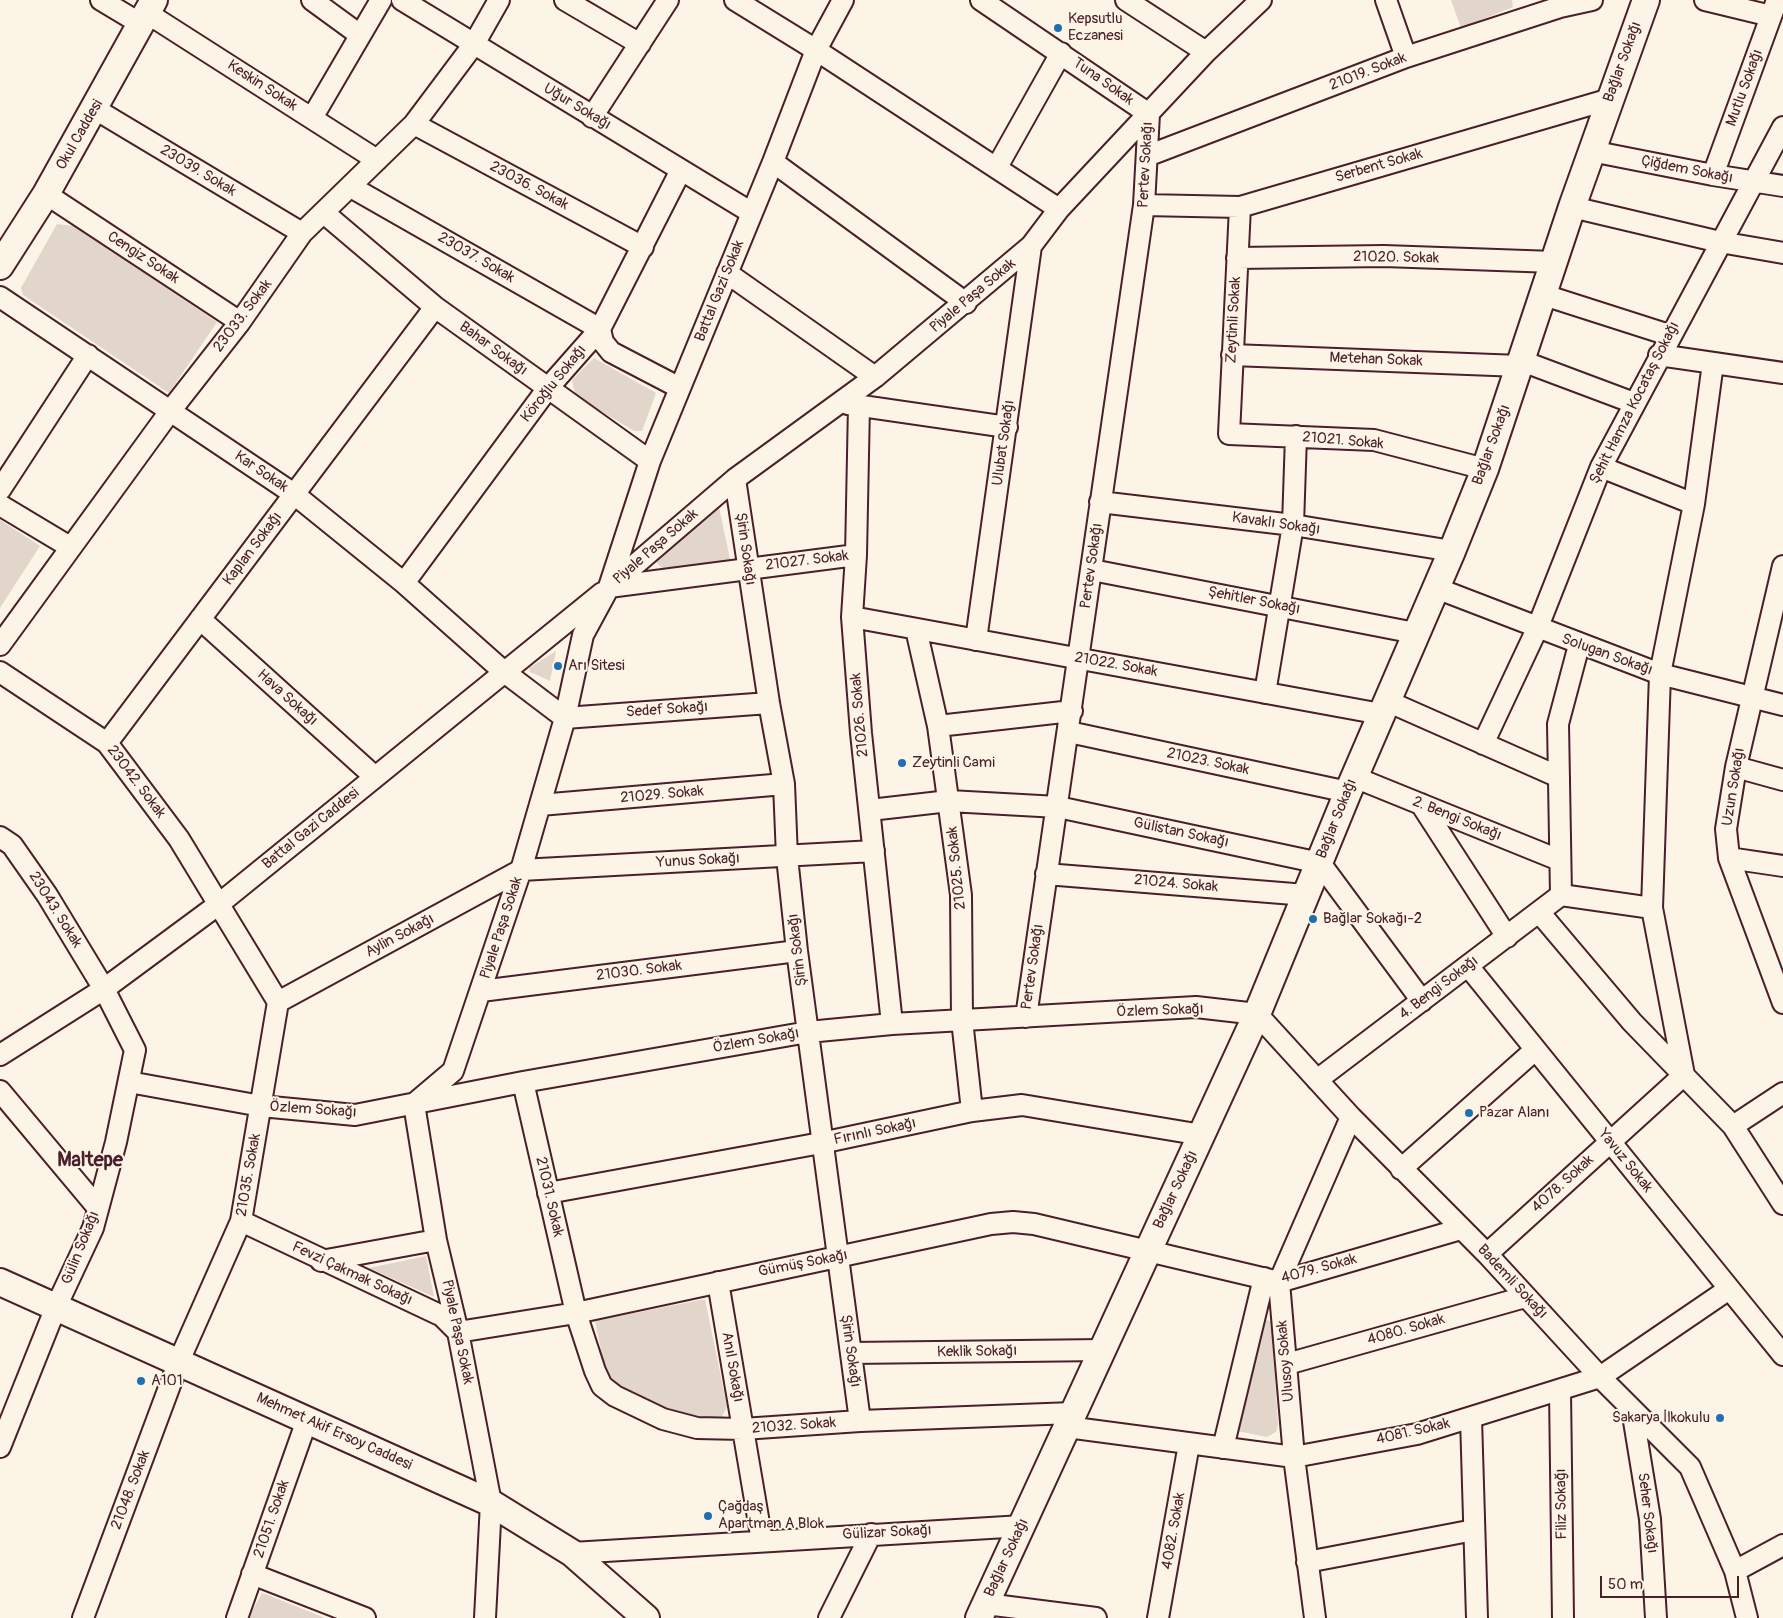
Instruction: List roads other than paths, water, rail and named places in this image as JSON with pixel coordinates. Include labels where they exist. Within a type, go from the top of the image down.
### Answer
[{"type":"main road","name":"Bağlar Sokağı","points":[[982,1611],[1023,1526],[1257,1014],[1351,784],[1452,551],[1485,469],[1591,151],[1646,0]]},
{"type":"main road","name":"Okul Caddesi","points":[[0,266],[46,194],[147,12]]},
{"type":"main road","name":"Mehmet Akif Ersoy Caddesi","points":[[0,1282],[491,1503],[572,1553],[646,1618]]},
{"type":"street","name":"Keskin Sokak","points":[[101,0],[147,12],[377,160]]},
{"type":"street","points":[[312,0],[360,36]]},
{"type":"street","points":[[312,118],[381,0]]},
{"type":"street","name":"Uğur Sokağı","points":[[402,0],[752,213]]},
{"type":"street","name":"23033. Sokak","points":[[0,645],[171,410],[240,322],[302,233],[414,124],[474,44],[499,0]]},
{"type":"street","points":[[564,0],[640,44]]},
{"type":"street","points":[[592,117],[668,0]]},
{"type":"street","points":[[735,0],[816,50],[1059,209]]},
{"type":"street","name":"Battal Gazi Sokak","points":[[609,587],[650,461],[773,162],[816,50],[843,0]]},
{"type":"street","name":"Tuna Sokak","points":[[981,0],[1149,114]]},
{"type":"street","points":[[1126,0],[1206,52]]},
{"type":"street","name":"Piyale Paşa Sokak","points":[[485,1618],[491,1503],[458,1332],[436,1240],[414,1104],[453,1071],[521,870],[565,718],[583,635],[609,587],[735,479],[850,404],[875,377],[966,303],[1031,246],[1059,209],[1206,52],[1261,0]]},
{"type":"street","points":[[1386,0],[1406,58]]},
{"type":"street","name":"21019. Sokak","points":[[1147,156],[1406,58],[1561,4],[1592,0]]},
{"type":"street","points":[[1705,0],[1774,8]]},
{"type":"street","name":"Mutlu Sokağı","points":[[1713,175],[1774,8]]},
{"type":"street","points":[[997,167],[1061,53]]},
{"type":"street","name":"Serbent Sokak","points":[[1144,206],[1240,207],[1610,99]]},
{"type":"street","name":"23039. Sokak","points":[[94,109],[302,233]]},
{"type":"street","name":"Pertev Sokağı","points":[[1026,1017],[1046,874],[1058,808],[1080,659],[1100,502],[1144,206],[1149,114]]},
{"type":"street","name":"23036. Sokak","points":[[414,124],[643,247]]},
{"type":"street","name":"Şehit Hamza Kocataş Sokağı","points":[[1483,744],[1537,629],[1600,467],[1669,335],[1783,127]]},
{"type":"street","name":"Çiğdem Sokağı","points":[[1591,151],[1713,175],[1783,186]]},
{"type":"street","points":[[773,162],[966,303]]},
{"type":"street","name":"Köroğlu Sokağı","points":[[404,583],[548,388],[600,328],[681,170]]},
{"type":"street","name":"23037. Sokak","points":[[351,186],[600,328]]},
{"type":"street","name":"Cengiz Sokak","points":[[46,194],[240,322]]},
{"type":"street","name":"Zeytinli Sokak","points":[[1229,434],[1240,207]]},
{"type":"street","points":[[1572,207],[1720,242],[1783,253]]},
{"type":"street","name":"Bahar Sokağı","points":[[324,213],[435,307],[650,461]]},
{"type":"street","name":"Ulubat Sokağı","points":[[976,640],[1031,246]]},
{"type":"street","name":"21020. Sokak","points":[[1237,258],[1384,256],[1554,262]]},
{"type":"street","points":[[728,273],[875,377]]},
{"type":"street","points":[[1544,295],[1669,335]]},
{"type":"street","name":"Kar Sokak","points":[[0,297],[294,494],[404,583],[503,671],[565,718]]},
{"type":"street","name":"Kaplan Sokağı","points":[[107,743],[435,307]]},
{"type":"street","points":[[600,328],[603,342],[611,352],[680,388]]},
{"type":"street","points":[[0,490],[88,355]]},
{"type":"street","name":"Metehan Sokak","points":[[1232,355],[1521,363],[1634,403]]},
{"type":"street","points":[[1659,355],[1783,373]]},
{"type":"street","points":[[1684,1074],[1652,908],[1660,674],[1694,504],[1713,363]]},
{"type":"street","points":[[850,404],[1007,427]]},
{"type":"street","name":"21026. Sokak","points":[[850,404],[856,555],[852,617],[861,733],[892,1024]]},
{"type":"street","name":"21021. Sokak","points":[[1229,434],[1374,440],[1485,469]]},
{"type":"street","points":[[1265,692],[1293,525],[1296,436]]},
{"type":"street","points":[[1600,467],[1694,504]]},
{"type":"street","name":"Şirin Sokağı","points":[[735,479],[747,568],[784,784],[787,857],[798,951],[821,1143],[860,1421]]},
{"type":"street","name":"Kavaklı Sokağı","points":[[1100,502],[1293,525],[1452,551]]},
{"type":"street","points":[[0,505],[70,547]]},
{"type":"street","name":"21027. Sokak","points":[[609,587],[856,555]]},
{"type":"street","name":"Uzun Sokağı","points":[[1783,566],[1778,612],[1752,696],[1736,767],[1726,829],[1730,858],[1783,1003]]},
{"type":"street","name":"Şehitler Sokağı","points":[[1092,570],[1416,634]]},
{"type":"street","name":"Battal Gazi Caddesi","points":[[0,1055],[104,989],[219,904],[503,671],[609,587]]},
{"type":"street","name":"Solugan Sokağı","points":[[1436,588],[1537,629],[1660,674],[1783,705]]},
{"type":"street","name":"21022. Sokak","points":[[852,617],[1265,692],[1384,707],[1483,744],[1559,777]]},
{"type":"street","name":"Hava Sokağı","points":[[200,619],[374,777]]},
{"type":"street","name":"21025. Sokak","points":[[916,629],[938,726],[961,895],[962,1020],[972,1111]]},
{"type":"street","points":[[1578,644],[1558,724],[1561,895],[1652,908]]},
{"type":"street","name":"23042. Sokak","points":[[0,672],[107,743],[179,839],[219,904]]},
{"type":"street","name":"Sedef Sokağı","points":[[565,718],[769,703]]},
{"type":"street","points":[[938,726],[1072,711]]},
{"type":"street","name":"21023. Sokak","points":[[1069,732],[1351,784]]},
{"type":"street","points":[[1736,767],[1783,780]]},
{"type":"street","name":"21029. Sokak","points":[[540,805],[784,784]]},
{"type":"street","name":"2. Bengi Sokağı","points":[[1351,784],[1421,804],[1559,860]]},
{"type":"street","name":"Gülistan Sokağı","points":[[870,810],[949,800],[1058,808],[1320,863]]},
{"type":"street","points":[[1421,804],[1506,937]]},
{"type":"street","name":"23043. Sokak","points":[[0,837],[12,845],[47,895],[104,989]]},
{"type":"street","name":"Yunus Sokağı","points":[[521,870],[874,851]]},
{"type":"street","points":[[1730,858],[1783,866]]},
{"type":"street","points":[[1320,863],[1422,1001]]},
{"type":"street","name":"Aylin Sokağı","points":[[278,1002],[521,870]]},
{"type":"street","name":"21024. Sokak","points":[[1046,874],[1306,895]]},
{"type":"street","name":"4. Bengi Sokağı","points":[[1317,1080],[1561,895]]},
{"type":"street","points":[[219,904],[278,1002]]},
{"type":"street","points":[[1539,912],[1632,1022],[1733,1126],[1783,1204]]},
{"type":"street","name":"21030. Sokak","points":[[481,991],[798,951]]},
{"type":"street","name":"Yavuz Sokak","points":[[1468,966],[1782,1352]]},
{"type":"street","name":"Gülin Sokağı","points":[[0,1447],[56,1307],[93,1228],[129,1082],[136,1050],[104,989]]},
{"type":"street","name":"21035. Sokak","points":[[179,1362],[242,1221],[278,1002]]},
{"type":"street","name":"Özlem Sokağı","points":[[129,1082],[262,1106],[356,1116],[523,1082],[808,1032],[892,1024],[1196,1007],[1257,1014]]},
{"type":"street","name":"Bademli Sokağı","points":[[1257,1014],[1401,1170],[1487,1254],[1600,1377],[1690,1467],[1735,1572],[1747,1618]]},
{"type":"street","points":[[1401,1170],[1535,1050]]},
{"type":"street","name":"4078. Sokak","points":[[1487,1254],[1684,1074]]},
{"type":"street","name":"21031. Sokak","points":[[523,1082],[576,1313]]},
{"type":"street","points":[[0,1091],[98,1208]]},
{"type":"street","points":[[1733,1126],[1783,1093]]},
{"type":"street","name":"Fırınlı Sokağı","points":[[548,1193],[821,1143],[972,1111],[1022,1106],[1202,1135]]},
{"type":"street","points":[[1223,1448],[1271,1280],[1351,1117]]},
{"type":"street","name":"Fevzi Çakmak Sokağı","points":[[242,1221],[321,1261],[442,1316],[458,1332]]},
{"type":"street","name":"Gümüş Sokağı","points":[[458,1332],[576,1313],[991,1224],[1013,1222],[1034,1224],[1147,1252]]},
{"type":"street","name":"4079. Sokak","points":[[1147,1252],[1271,1280],[1461,1229]]},
{"type":"street","points":[[321,1261],[436,1240]]},
{"type":"street","name":"Ulusoy Sokak","points":[[1271,1280],[1287,1364],[1294,1457],[1315,1618]]},
{"type":"street","name":"Anıl Sokağı","points":[[718,1282],[762,1541]]},
{"type":"street","name":"4081. Sokak","points":[[1070,1420],[1189,1444],[1294,1457],[1417,1434],[1600,1377],[1729,1289]]},
{"type":"street","name":"4080. Sokak","points":[[1287,1364],[1525,1296]]},
{"type":"street","name":"21032. Sokak","points":[[576,1313],[595,1371],[602,1386],[616,1396],[662,1419],[678,1424],[698,1428],[743,1429],[860,1421],[1070,1420]]},
{"type":"street","name":"Keklik Sokağı","points":[[850,1353],[1103,1350]]},
{"type":"street","name":"21048. Sokak","points":[[83,1618],[179,1362]]},
{"type":"street","name":"Filiz Sokağı","points":[[1560,1391],[1563,1618]]},
{"type":"street","name":"Seher Sokağı","points":[[1632,1409],[1650,1519],[1656,1618]]},
{"type":"street","points":[[1471,1418],[1478,1618]]},
{"type":"street","name":"21051. Sokak","points":[[237,1618],[307,1420]]},
{"type":"street","name":"4082. Sokak","points":[[1158,1618],[1189,1444]]},
{"type":"street","name":"Gülizar Sokağı","points":[[572,1553],[1023,1526]]},
{"type":"street","points":[[1308,1562],[1474,1530]]},
{"type":"street","points":[[829,1618],[871,1534]]},
{"type":"street","points":[[1735,1572],[1783,1546]]},
{"type":"street","points":[[252,1574],[365,1618]]},
{"type":"street","points":[[982,1611],[1095,1618]]},
{"type":"place","name":"Kepsutlu Eczanesi","points":[[1058,28]]},
{"type":"place","name":"Arı Sitesi","points":[[558,666]]},
{"type":"place","name":"Zeytinli Cami","points":[[902,763]]},
{"type":"place","name":"Bağlar Sokağı-2","points":[[1313,919]]},
{"type":"place","name":"Pazar Alanı","points":[[1469,1113]]},
{"type":"place","name":"A101","points":[[141,1381]]},
{"type":"place","name":"Sakarya İlkokulu","points":[[1720,1418]]},
{"type":"place","name":"Çağdaş Apartman A Blok","points":[[708,1516]]},
{"type":"district","name":"Maltepe","points":[[90,1161]]}]
